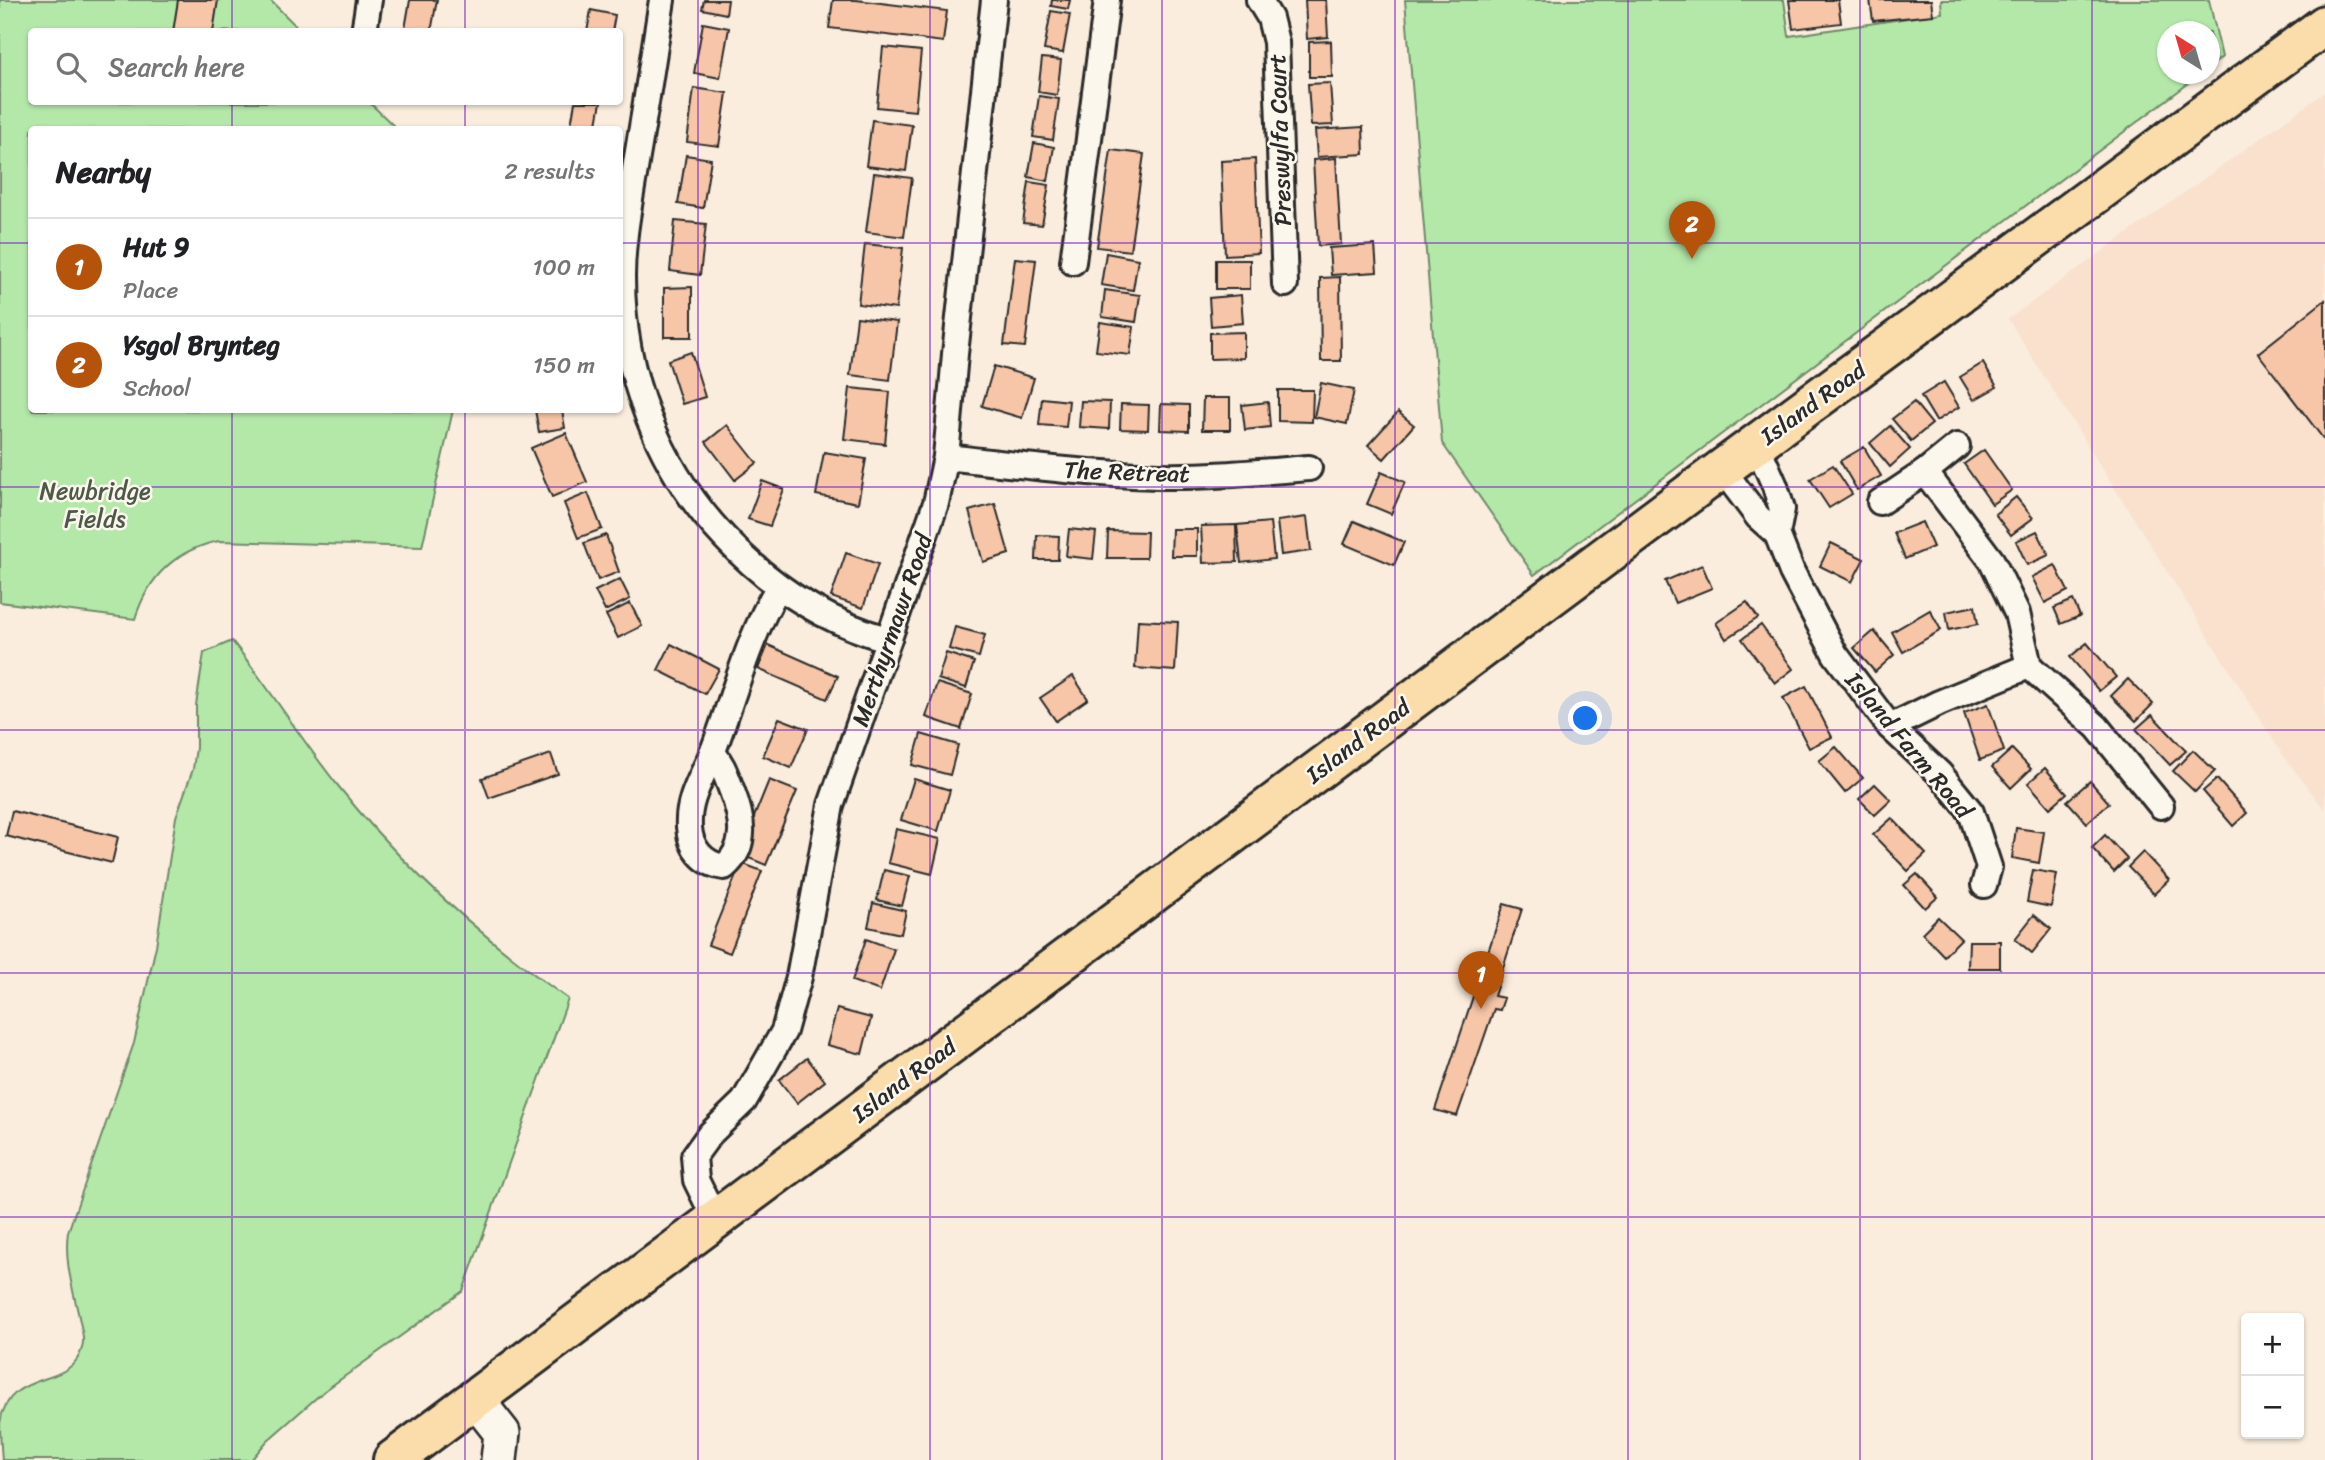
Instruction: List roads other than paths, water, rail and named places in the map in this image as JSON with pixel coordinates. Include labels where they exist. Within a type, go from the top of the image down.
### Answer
[{"type":"main road","name":"Island Road","points":[[393,1460],[1722,469],[2325,24]]},
{"type":"street","points":[[365,28],[369,0]]},
{"type":"street","points":[[623,265],[628,216],[662,0]]},
{"type":"street","name":"Merthyrmawr Road","points":[[716,1221],[696,1180],[695,1156],[710,1134],[744,1101],[784,1031],[799,977],[831,805],[936,503],[946,457],[995,0]]},
{"type":"street","points":[[1073,262],[1107,0]]},
{"type":"street","name":"Preswylfa Court","points":[[1259,0],[1270,18],[1276,42],[1285,284]]},
{"type":"street","points":[[623,291],[626,339],[642,402],[663,451],[699,509],[733,546],[778,588],[835,621],[887,639]]},
{"type":"street","name":"Island Farm Road","points":[[1756,445],[1775,486],[1782,509],[1777,534]]},
{"type":"street","points":[[1880,502],[1925,472],[1956,446]]},
{"type":"street","name":"The Retreat","points":[[946,457],[1050,469],[1159,476],[1229,475],[1309,468]]},
{"type":"street","name":"Island Farm Road","points":[[1722,469],[1758,517],[1777,534],[1792,572],[1835,654],[1890,727],[1940,774],[1971,812],[1989,867],[1984,885]]},
{"type":"street","points":[[1925,472],[1992,561],[2017,612],[2029,666],[2097,727],[2161,806]]},
{"type":"street","points":[[712,752],[749,648],[778,588]]},
{"type":"street","points":[[1890,727],[1939,703],[2029,666]]},
{"type":"street","points":[[476,1400],[502,1433],[499,1460]]},
{"type":"place","name":"Ysgol Brynteg","points":[[1692,259]]},
{"type":"place","name":"Hut 9","points":[[1481,1009]]},
{"type":"park label","name":"Newbridge Fields","points":[[95,505]]}]
